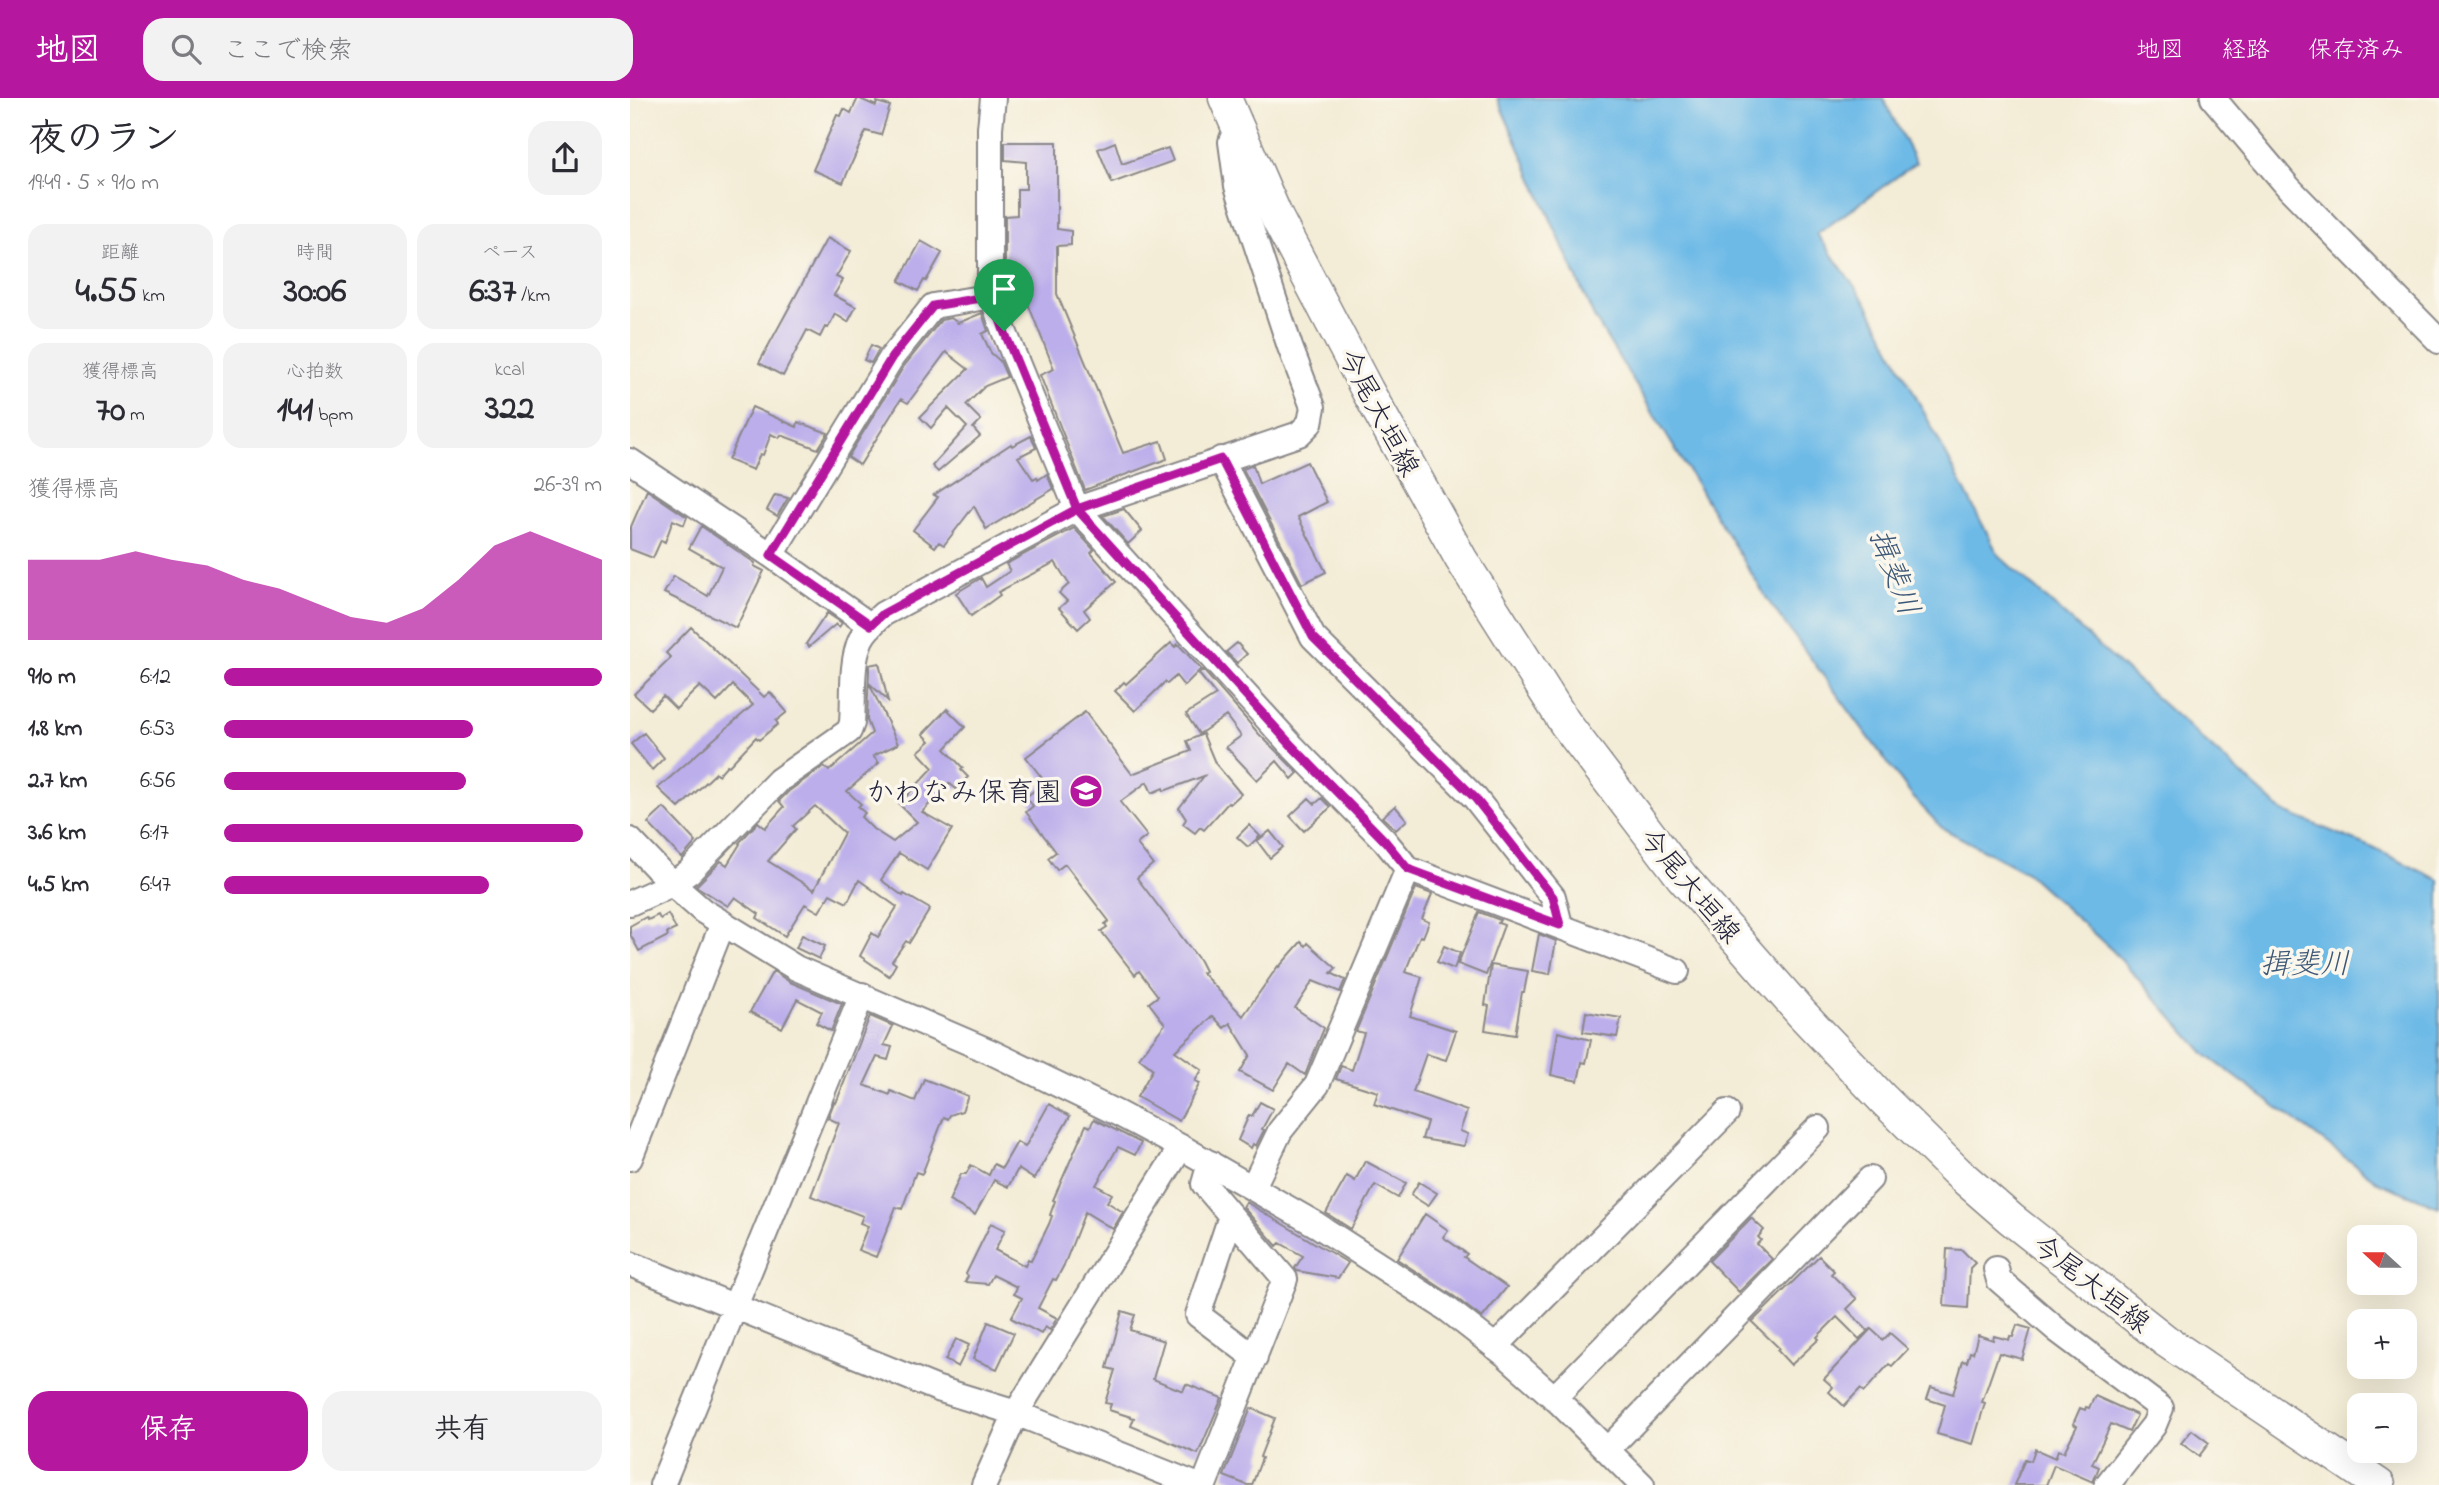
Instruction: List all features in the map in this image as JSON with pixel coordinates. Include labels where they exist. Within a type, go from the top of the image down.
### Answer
[{"type":"main road","name":"今尾大垣線","points":[[1231,112],[1284,230],[1367,390],[1461,559],[1565,723],[1682,877],[1801,1014],[1957,1172],[2011,1219],[2166,1341],[2379,1485]]},
{"type":"street","points":[[993,98],[989,128],[992,296],[1077,509],[1292,746],[1385,841],[1408,869],[1676,971]]},
{"type":"street","points":[[2213,98],[2288,188],[2439,341]]},
{"type":"street","points":[[630,903],[672,884],[689,872],[779,780],[849,732],[860,641],[883,614],[1077,509],[1299,434],[1310,423],[1313,407],[1290,347],[1237,186],[1231,142],[1231,112]]},
{"type":"street","points":[[771,555],[892,357],[933,306],[992,296]]},
{"type":"street","points":[[1221,459],[1313,637],[1475,798],[1553,897],[1560,925]]},
{"type":"street","points":[[630,460],[871,625]]},
{"type":"street","points":[[630,840],[672,884],[703,911],[796,968],[991,1052],[1181,1147],[1317,1225],[1447,1309],[1495,1346],[1554,1398],[1642,1485]]},
{"type":"street","points":[[1253,1187],[1280,1131],[1317,1085],[1408,869]]},
{"type":"street","points":[[630,1158],[723,923]]},
{"type":"street","points":[[662,1485],[862,995]]},
{"type":"street","points":[[1495,1346],[1727,1112]]},
{"type":"street","points":[[1554,1398],[1818,1128]]},
{"type":"street","points":[[984,1485],[1016,1413],[1181,1147]]},
{"type":"street","points":[[1204,1485],[1285,1279],[1204,1184],[1210,1163]]},
{"type":"street","points":[[1607,1450],[1870,1179]]},
{"type":"street","points":[[1231,1216],[1198,1315],[1255,1359]]},
{"type":"street","points":[[630,1264],[938,1388],[1016,1413],[1196,1485]]},
{"type":"street","points":[[1996,1269],[1999,1280],[2057,1330],[2161,1408],[2154,1425],[2107,1485]]},
{"type":"water","name":"揖斐川","points":[[1497,98],[1883,98],[1916,163],[1817,234],[1868,305],[1999,556],[2282,811],[2373,848],[2439,880],[2439,1207],[2380,1183],[2206,1055],[2113,951],[2027,873],[1942,828],[1912,796],[1769,602],[1594,317]]},
{"type":"building","points":[[858,98],[876,106],[877,102],[890,106],[881,135],[866,131],[843,183],[813,170],[837,115],[841,116],[844,109],[851,113]]},
{"type":"building","points":[[1005,142],[1057,142],[1057,229],[1071,231],[1071,245],[1057,246],[1057,294],[1123,453],[1161,441],[1167,459],[1085,490],[1040,375],[1054,369],[1027,301],[1015,301],[1015,270],[1005,270],[1005,216],[1017,215],[1017,189],[1026,189],[1026,162],[1005,160]]},
{"type":"building","points":[[1115,142],[1122,164],[1168,148],[1173,161],[1112,183],[1098,149]]},
{"type":"building","points":[[827,238],[851,251],[836,277],[843,280],[834,295],[856,307],[848,322],[835,314],[820,337],[807,330],[783,376],[759,363]]},
{"type":"building","points":[[921,241],[942,253],[918,291],[899,281]]},
{"type":"building","points":[[982,313],[988,331],[982,334],[1007,377],[985,386],[966,405],[981,420],[973,428],[980,436],[938,472],[932,466],[967,427],[948,408],[931,428],[920,417],[968,369],[946,352],[908,403],[901,399],[860,465],[848,457],[904,366],[941,320],[951,318],[958,323]]},
{"type":"building","points":[[871,345],[879,349],[871,363],[864,360]]},
{"type":"building","points":[[752,407],[797,427],[798,422],[828,433],[818,449],[771,434],[763,455],[760,454],[753,470],[728,460]]},
{"type":"building","points":[[1031,436],[1036,448],[1018,457],[1033,479],[1037,477],[1038,480],[1047,474],[1053,489],[986,529],[974,506],[944,545],[939,542],[935,547],[913,530],[938,497],[934,495],[1011,444],[1012,446]]},
{"type":"building","points":[[1307,462],[1327,502],[1298,517],[1326,572],[1302,584],[1243,469],[1253,465],[1259,484]]},
{"type":"building","points":[[647,490],[687,517],[684,525],[673,520],[665,542],[661,540],[653,558],[630,549],[630,529]]},
{"type":"building","points":[[775,495],[788,498],[777,516],[767,510]]},
{"type":"building","points":[[1124,509],[1142,531],[1128,544],[1103,516]]},
{"type":"building","points":[[701,526],[764,571],[736,628],[664,593],[674,576],[708,596],[722,567],[689,548]]},
{"type":"building","points":[[1074,528],[1094,550],[1091,553],[1116,582],[1084,610],[1090,618],[1078,629],[1059,608],[1067,601],[1059,593],[1069,584],[1055,562],[998,592],[1000,595],[971,616],[956,593],[981,578],[986,587],[1010,571],[1006,564]]},
{"type":"building","points":[[827,613],[842,623],[839,627],[836,624],[809,647],[806,644]]},
{"type":"building","points":[[691,627],[764,697],[770,692],[787,712],[776,721],[778,724],[759,740],[756,737],[729,766],[718,775],[716,773],[679,808],[658,788],[753,705],[733,685],[717,702],[700,686],[676,709],[663,696],[650,709],[634,694],[671,658],[666,653]]},
{"type":"building","points":[[1171,643],[1175,647],[1178,644],[1201,669],[1184,686],[1176,676],[1167,684],[1165,682],[1135,711],[1115,691]]},
{"type":"building","points":[[1237,643],[1247,654],[1237,663],[1226,652]]},
{"type":"building","points":[[879,663],[888,701],[869,683],[898,744],[873,756],[879,763],[847,791],[861,804],[858,807],[865,813],[861,817],[893,842],[917,822],[899,804],[933,768],[918,752],[930,741],[923,734],[947,709],[965,727],[945,749],[968,777],[956,789],[949,783],[922,812],[952,829],[927,870],[899,853],[881,880],[903,896],[904,894],[930,909],[909,943],[906,941],[892,961],[896,964],[889,976],[860,956],[872,933],[878,937],[897,907],[859,880],[847,903],[830,894],[819,912],[805,904],[785,936],[757,918],[759,914],[735,897],[728,906],[696,886],[721,861],[727,865],[739,843],[758,822],[765,828],[784,807],[779,801],[789,791],[824,766],[829,771],[872,733],[867,720],[869,665]],"holes":[[[815,806],[844,833],[814,890],[768,861],[796,829],[793,826]]]},
{"type":"building","points":[[1203,670],[1259,734],[1298,773],[1292,779],[1277,761],[1257,780],[1226,747],[1241,736],[1226,716],[1199,734],[1186,714],[1216,695],[1199,674]]},
{"type":"building","points":[[1085,712],[1132,774],[1191,751],[1187,741],[1203,734],[1215,763],[1241,794],[1228,803],[1204,830],[1200,827],[1195,833],[1183,824],[1186,819],[1179,808],[1204,776],[1152,793],[1147,782],[1120,802],[1147,836],[1137,844],[1153,864],[1137,878],[1200,961],[1205,971],[1202,973],[1243,1016],[1278,966],[1301,942],[1306,946],[1308,943],[1336,968],[1331,973],[1345,980],[1340,992],[1313,981],[1295,1008],[1324,1028],[1305,1075],[1289,1064],[1273,1090],[1240,1072],[1250,1055],[1230,1023],[1224,1028],[1213,1016],[1175,1051],[1202,1070],[1195,1081],[1200,1083],[1179,1121],[1137,1097],[1153,1069],[1139,1058],[1165,1024],[1149,1003],[1158,996],[1139,971],[1135,975],[1101,931],[1107,927],[1105,924],[1109,921],[1065,864],[1057,870],[1048,858],[1056,852],[1026,812],[1033,806],[1026,797],[1045,782],[1026,757]]},
{"type":"building","points":[[644,733],[664,758],[652,770],[631,744]]},
{"type":"building","points":[[1309,798],[1315,804],[1322,798],[1331,807],[1304,831],[1290,816]]},
{"type":"building","points":[[1395,806],[1407,820],[1396,830],[1382,817]]},
{"type":"building","points":[[664,808],[696,842],[682,858],[648,823]]},
{"type":"building","points":[[1249,825],[1260,836],[1248,847],[1237,837]]},
{"type":"building","points":[[1270,831],[1283,847],[1270,858],[1257,841]]},
{"type":"building","points":[[1416,888],[1432,894],[1422,919],[1429,922],[1405,972],[1422,977],[1410,1016],[1456,1031],[1446,1060],[1426,1054],[1413,1092],[1467,1111],[1460,1131],[1468,1134],[1464,1146],[1422,1139],[1427,1122],[1374,1104],[1378,1092],[1336,1079],[1341,1066],[1352,1070],[1364,1033],[1356,1031]]},
{"type":"building","points":[[1479,912],[1500,920],[1498,923],[1504,925],[1486,975],[1458,964]]},
{"type":"building","points":[[668,914],[676,929],[639,951],[630,934],[630,926],[646,917],[648,920],[658,915],[660,919]]},
{"type":"building","points":[[1539,934],[1556,941],[1550,974],[1532,971]]},
{"type":"building","points":[[802,935],[825,946],[819,959],[796,948]]},
{"type":"building","points":[[1444,946],[1460,953],[1454,969],[1437,962]]},
{"type":"building","points":[[1491,965],[1528,971],[1515,1035],[1485,1030],[1489,1006],[1485,1005]]},
{"type":"building","points":[[773,971],[790,982],[842,1004],[831,1031],[816,1023],[822,1012],[797,999],[782,1028],[750,1012]]},
{"type":"building","points":[[1586,1012],[1621,1018],[1617,1037],[1583,1032]]},
{"type":"building","points":[[870,1016],[893,1026],[884,1045],[892,1047],[888,1060],[877,1057],[864,1085],[890,1095],[891,1091],[915,1101],[924,1079],[968,1096],[962,1111],[950,1115],[948,1119],[944,1117],[922,1174],[916,1172],[902,1209],[896,1207],[876,1257],[858,1250],[868,1226],[860,1223],[863,1216],[811,1196],[839,1123],[828,1118]]},
{"type":"building","points":[[1558,1032],[1591,1040],[1586,1063],[1582,1062],[1578,1081],[1551,1075]]},
{"type":"building","points":[[1260,1102],[1273,1109],[1256,1146],[1253,1144],[1251,1148],[1238,1140],[1249,1115],[1252,1116]]},
{"type":"building","points":[[1049,1104],[1070,1116],[1034,1179],[1018,1169],[1008,1187],[994,1180],[975,1215],[949,1201],[961,1174],[966,1174],[971,1165],[989,1175],[994,1164],[1002,1168],[1017,1142],[1025,1147]]},
{"type":"building","points":[[1094,1119],[1141,1143],[1135,1155],[1118,1147],[1096,1185],[1112,1194],[1107,1202],[1123,1212],[1113,1229],[1085,1212],[1064,1265],[1056,1280],[1053,1279],[1038,1308],[1057,1318],[1050,1330],[1045,1327],[1041,1334],[1011,1318],[1022,1298],[1014,1294],[1017,1287],[993,1275],[988,1284],[965,1282],[968,1276],[966,1274],[991,1223],[1005,1230],[995,1250],[1025,1266],[1028,1259],[1031,1261],[1049,1224],[1055,1201],[1053,1200],[1086,1125],[1090,1127]]},
{"type":"building","points":[[1365,1161],[1406,1183],[1398,1198],[1375,1185],[1351,1229],[1326,1213],[1347,1176],[1355,1181]]},
{"type":"building","points":[[1419,1182],[1437,1193],[1428,1206],[1411,1195]]},
{"type":"building","points":[[1246,1202],[1348,1263],[1338,1278],[1297,1271],[1295,1268],[1303,1256],[1280,1243],[1277,1246],[1243,1207]]},
{"type":"building","points":[[1425,1214],[1448,1230],[1443,1237],[1467,1254],[1464,1257],[1507,1287],[1482,1318],[1397,1259]]},
{"type":"building","points":[[1751,1218],[1764,1230],[1758,1237],[1761,1240],[1757,1244],[1772,1259],[1739,1292],[1709,1261]]},
{"type":"building","points":[[1947,1249],[1962,1250],[1975,1263],[1970,1268],[1968,1308],[1944,1306]]},
{"type":"building","points":[[1819,1256],[1834,1271],[1831,1274],[1857,1299],[1847,1309],[1868,1331],[1859,1339],[1837,1317],[1817,1337],[1819,1339],[1791,1365],[1777,1350],[1779,1348],[1752,1322]]},
{"type":"building","points":[[1122,1311],[1135,1315],[1130,1330],[1164,1341],[1153,1379],[1183,1391],[1186,1384],[1222,1398],[1198,1454],[1131,1426],[1134,1418],[1109,1410],[1111,1404],[1105,1403],[1115,1370],[1107,1368]]},
{"type":"building","points":[[988,1322],[1014,1333],[997,1369],[973,1359]]},
{"type":"building","points":[[2017,1325],[2031,1329],[2022,1359],[1999,1353],[1982,1402],[1985,1403],[1973,1444],[1937,1434],[1945,1405],[1927,1399],[1931,1387],[1953,1394],[1963,1361],[1967,1362],[1970,1352],[1973,1353],[1978,1335],[1993,1340],[1994,1336],[2009,1340],[2010,1336],[2013,1337]]},
{"type":"building","points":[[1871,1329],[1883,1340],[1890,1333],[1908,1349],[1892,1366],[1889,1364],[1864,1392],[1860,1389],[1844,1406],[1829,1392],[1833,1387],[1824,1379]]},
{"type":"building","points":[[956,1339],[969,1345],[958,1367],[945,1360]]},
{"type":"building","points":[[2095,1396],[2137,1415],[2129,1432],[2111,1424],[2092,1464],[2099,1467],[2093,1482],[2054,1465],[2046,1485],[2014,1485],[2025,1459],[2031,1461],[2035,1449],[2055,1458],[2058,1450],[2064,1452],[2077,1426],[2073,1424],[2080,1408],[2089,1408]]},
{"type":"building","points":[[1251,1408],[1275,1418],[1252,1485],[1247,1485],[1224,1476]]},
{"type":"building","points":[[2192,1430],[2209,1443],[2199,1456],[2181,1443]]},
{"type":"place","name":"かわなみ保育園","points":[[1086,791]]},
{"type":"route","points":[[1004,331],[992,296],[933,306],[892,357],[771,555],[871,625],[883,614],[1077,509],[1292,746],[1385,841],[1408,869],[1560,925],[1553,897],[1475,798],[1313,637],[1221,459],[1077,509],[1004,331]]}]
